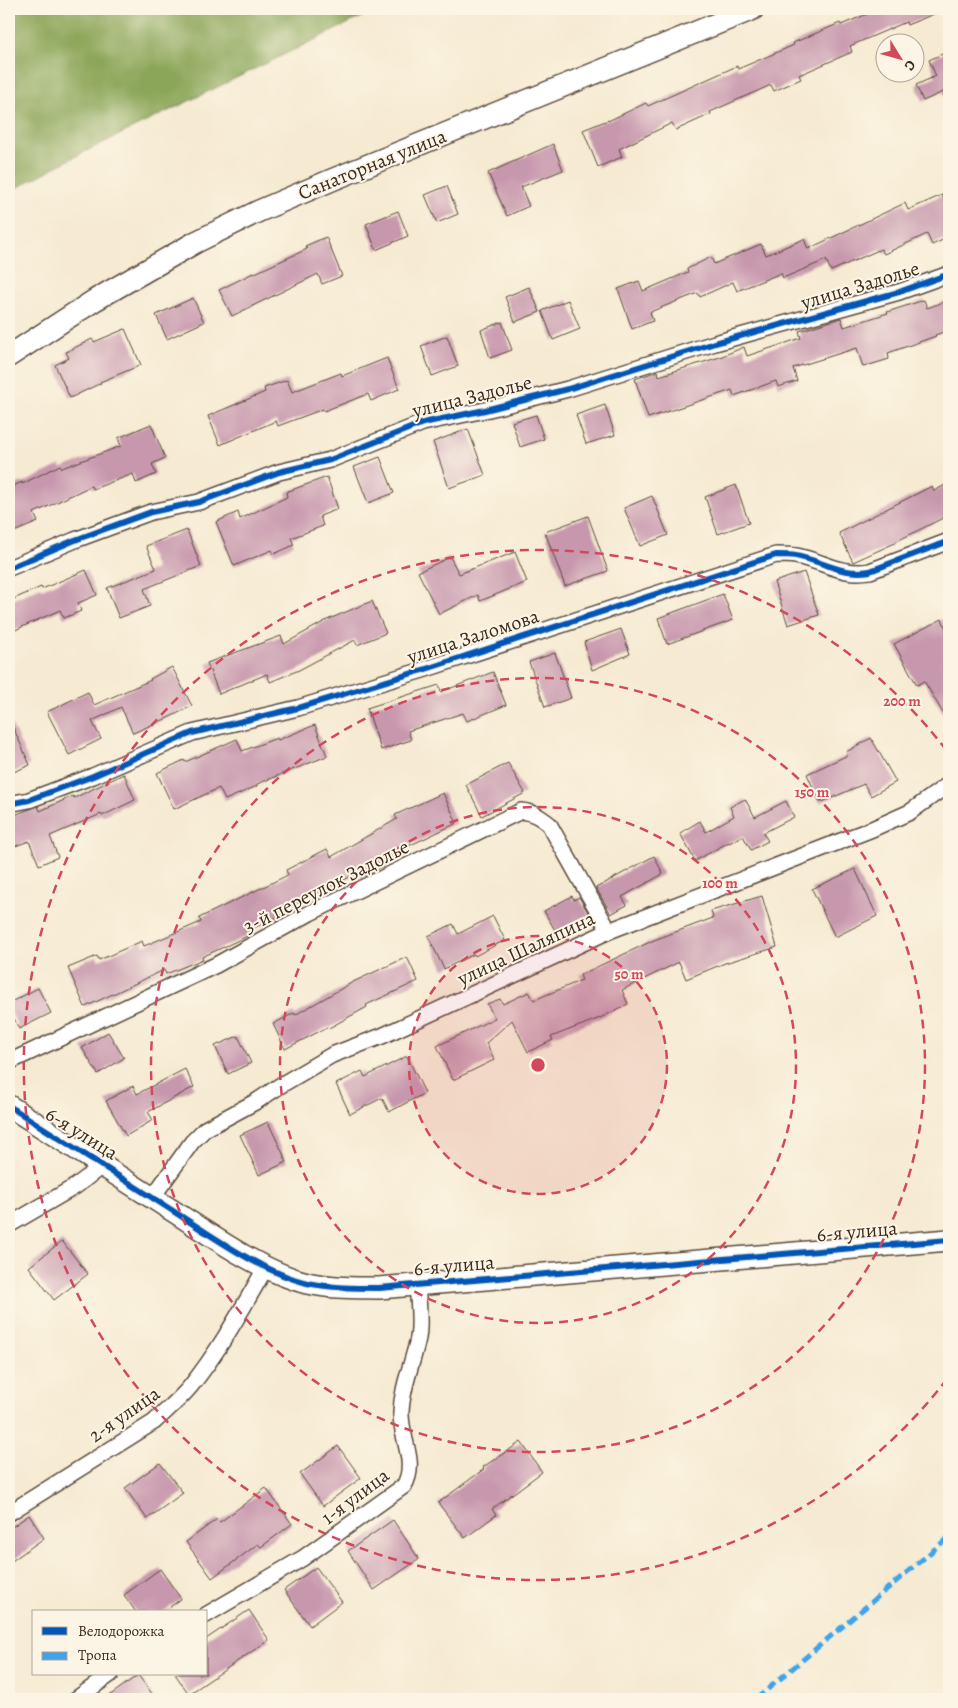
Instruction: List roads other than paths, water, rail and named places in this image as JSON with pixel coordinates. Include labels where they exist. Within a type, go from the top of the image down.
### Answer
[{"type":"street","name":"Санаторная улица","points":[[9,356],[95,300],[196,242],[259,211],[343,175],[753,9]]},
{"type":"street","name":"улица Задолье","points":[[9,568],[75,540],[151,512],[199,502],[279,472],[330,460],[423,422],[485,410],[568,389],[715,343],[899,292],[949,274]]},
{"type":"street","name":"улица Заломова","points":[[9,804],[29,800],[93,776],[192,733],[298,708],[362,689],[776,555],[797,556],[843,572],[857,574],[870,571],[949,541]]},
{"type":"street","name":"улица Шаляпина","points":[[152,1198],[192,1142],[205,1129],[257,1101],[332,1055],[382,1036],[609,931],[872,829],[910,812],[949,784]]},
{"type":"street","name":"3-й переулок Задолье","points":[[9,1062],[216,965],[310,913],[521,811],[538,816],[549,824],[609,931]]},
{"type":"street","name":"6-я улица","points":[[9,1106],[214,1237],[266,1267],[306,1282],[329,1286],[353,1288],[417,1284],[949,1240]]},
{"type":"street","points":[[9,1225],[76,1186],[103,1165]]},
{"type":"street","name":"2-я улица","points":[[9,1513],[154,1422],[174,1404],[189,1388],[204,1367],[241,1311],[266,1267]]},
{"type":"street","name":"1-я улица","points":[[208,1614],[303,1558],[404,1486],[409,1478],[410,1463],[401,1414],[404,1387],[418,1336],[417,1284]]},
{"type":"street","points":[[76,1699],[108,1676]]}]
